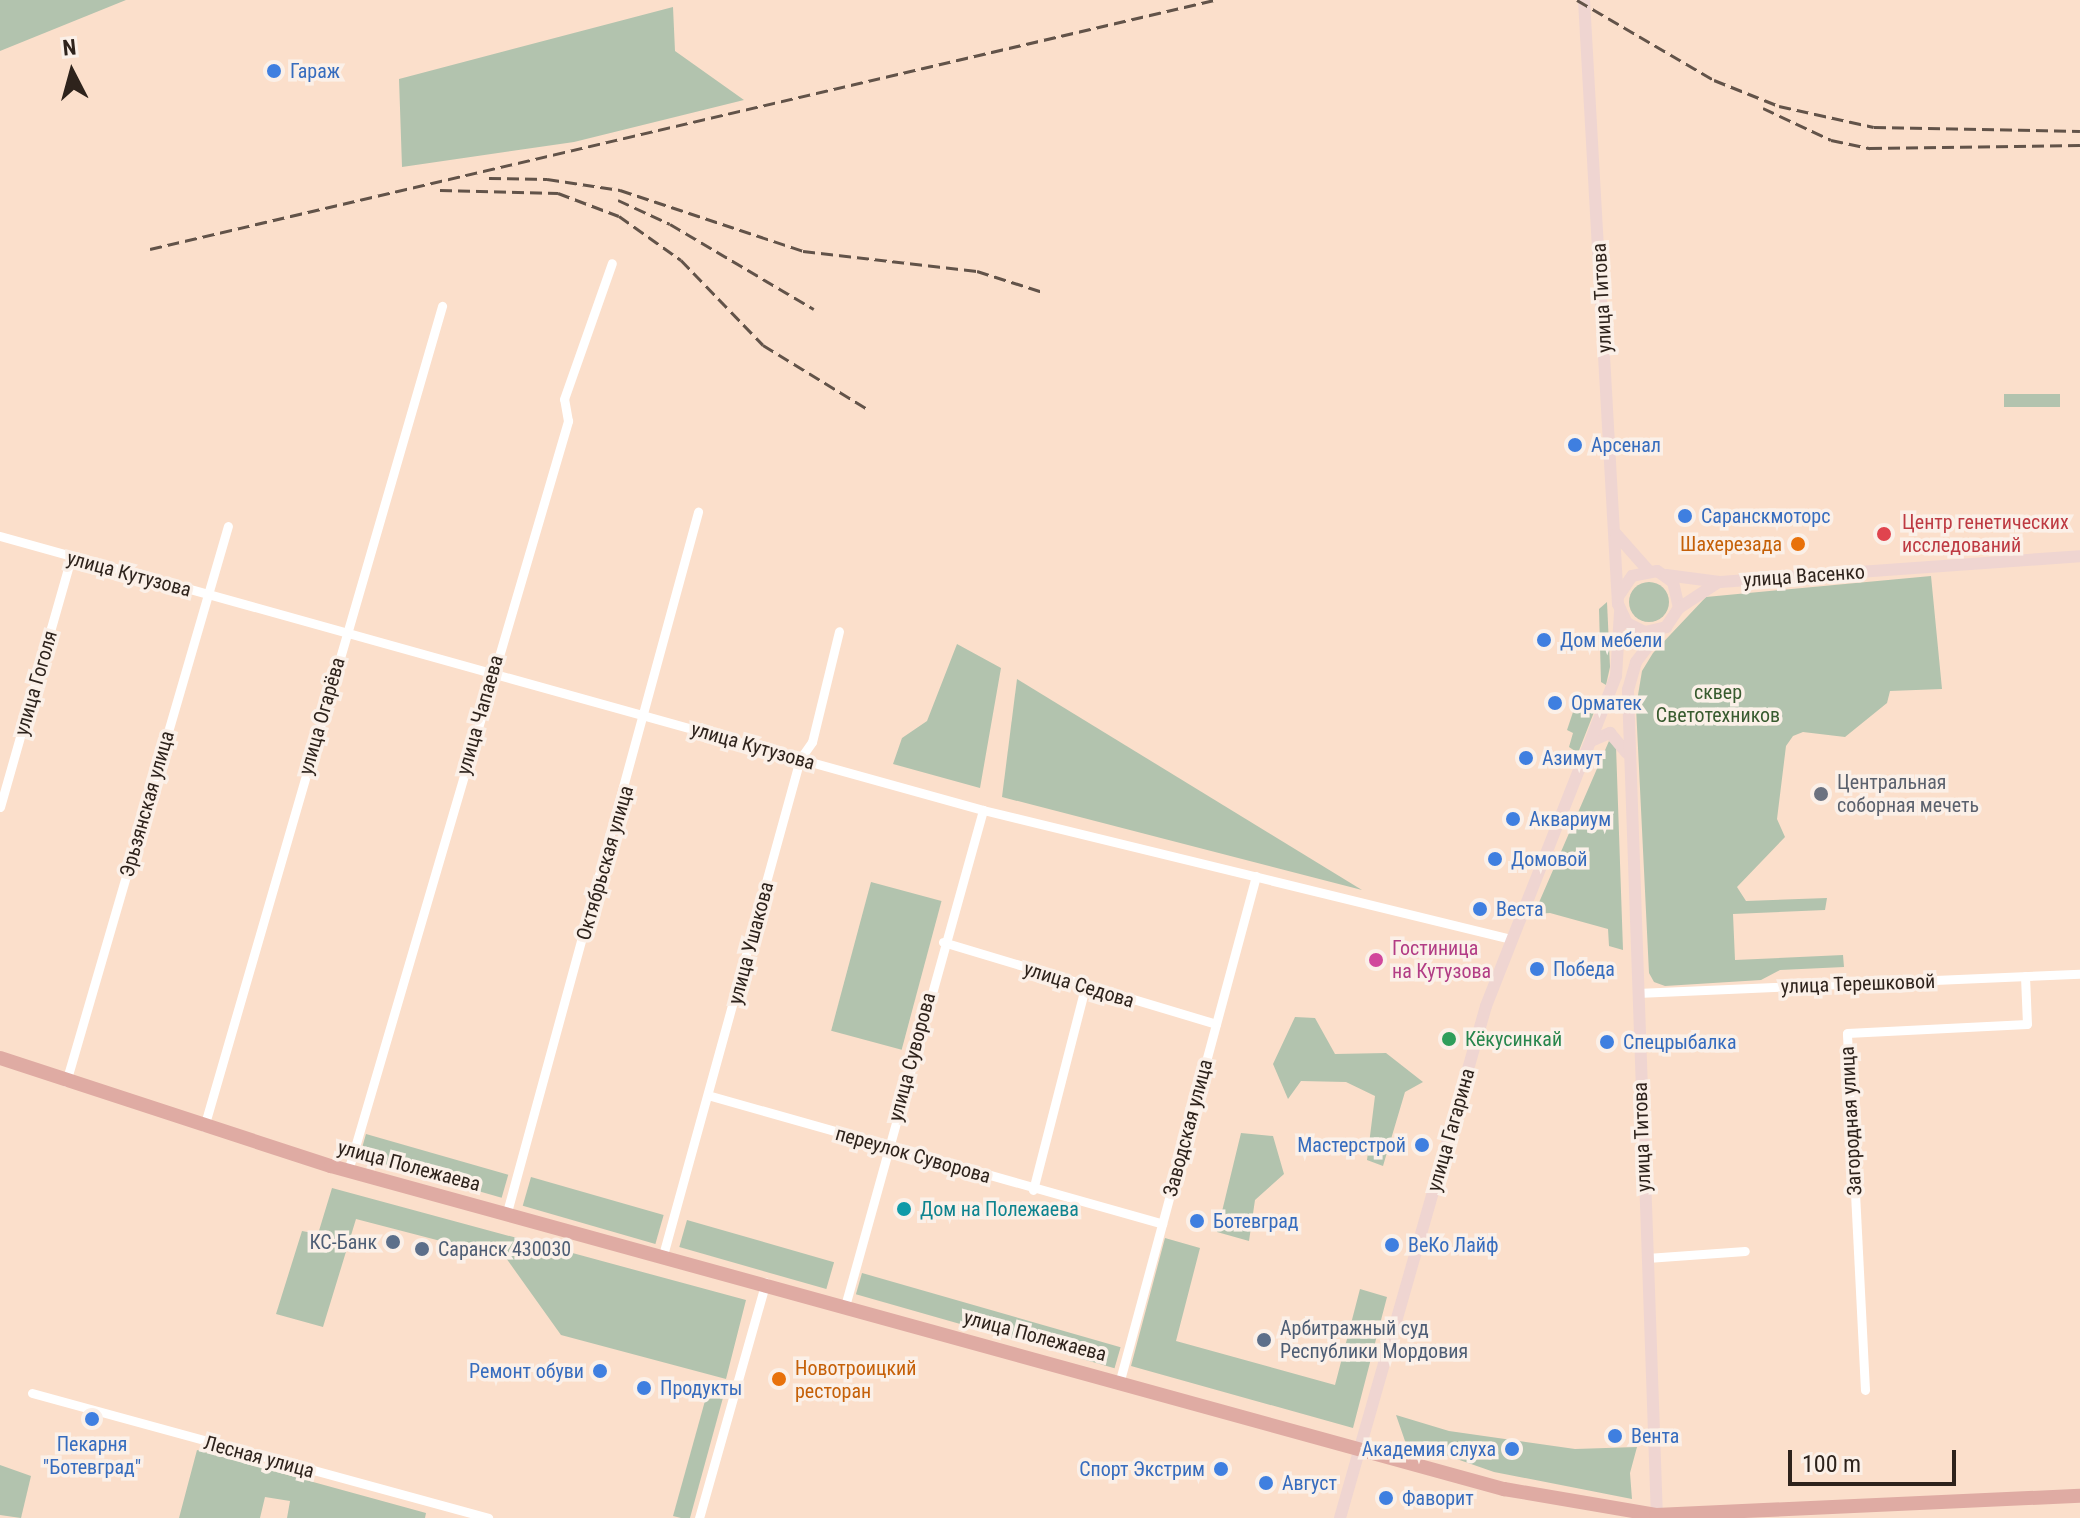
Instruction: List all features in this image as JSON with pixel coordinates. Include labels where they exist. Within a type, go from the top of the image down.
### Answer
[{"type":"main road","name":"улица Титова","points":[[1584,0],[1618,597]]},
{"type":"main road","points":[[1614,531],[1648,570],[1666,575],[1678,590],[1679,608],[1672,622],[1659,631],[1633,628],[1620,612],[1618,597],[1632,576],[1648,570]]},
{"type":"main road","name":"улица Васенко","points":[[1666,575],[1720,582],[2080,556]]},
{"type":"main road","name":"улица Васенко","points":[[1679,608],[1720,582]]},
{"type":"main road","name":"улица Гагарина","points":[[1340,1518],[1486,1006],[1608,698],[1620,656],[1620,612]]},
{"type":"main road","name":"улица Титова","points":[[1656,1517],[1628,690],[1636,662],[1659,631]]},
{"type":"main road","points":[[1608,698],[1636,662]]},
{"type":"main road","points":[[1591,741],[1610,733],[1628,756]]},
{"type":"main road","name":"улица Полежаева","points":[[0,1058],[204,1127],[348,1171],[766,1282],[1492,1487],[1656,1517],[2080,1496]]},
{"type":"street","name":"улица Чапаева","points":[[348,1171],[568,421],[564,399],[612,263]]},
{"type":"street","name":"улица Огарёва","points":[[204,1127],[442,306]]},
{"type":"street","name":"Октябрьская улица","points":[[507,1212],[646,715],[698,512]]},
{"type":"street","name":"Эрьзянская улица","points":[[66,1082],[228,526]]},
{"type":"street","name":"улица Кутузова","points":[[0,536],[983,810],[1511,939]]},
{"type":"street","name":"улица Гоголя","points":[[0,807],[71,558]]},
{"type":"street","name":"улица Ушакова","points":[[663,1255],[711,1096],[800,759],[812,742],[839,631]]},
{"type":"street","name":"улица Суворова","points":[[845,1306],[943,942],[983,810]]},
{"type":"street","name":"Заводская улица","points":[[1120,1380],[1256,876]]},
{"type":"street","name":"улица Седова","points":[[943,942],[1085,988],[1216,1024]]},
{"type":"street","name":"улица Терешковой","points":[[1637,993],[2080,974]]},
{"type":"street","name":"Загородная улица","points":[[1865,1390],[1847,1033],[2027,1024],[2025,976]]},
{"type":"street","points":[[1033,1190],[1085,988]]},
{"type":"street","name":"переулок Суворова","points":[[711,1096],[1033,1190],[1162,1224]]},
{"type":"street","points":[[1647,1258],[1745,1251]]},
{"type":"street","points":[[699,1518],[766,1282]]},
{"type":"street","name":"Лесная улица","points":[[32,1393],[488,1518]]},
{"type":"green space","points":[[0,0],[126,0],[0,51]]},
{"type":"green space","points":[[673,7],[675,51],[744,100],[574,142],[402,167],[399,79]]},
{"type":"green space","points":[[2004,394],[2060,394],[2060,407],[2004,407]]},
{"type":"green space","name":"сквер Светотехников","points":[[1931,576],[1942,689],[1890,691],[1887,703],[1845,737],[1803,732],[1793,736],[1786,746],[1777,819],[1785,837],[1737,887],[1746,901],[1827,898],[1825,910],[1733,914],[1735,960],[1843,955],[1844,967],[1780,970],[1761,980],[1665,986],[1654,982],[1649,973],[1636,707],[1642,671],[1653,653],[1706,597]]},
{"type":"green space","points":[[1649,582],[1663,588],[1669,602],[1663,616],[1649,622],[1635,616],[1629,602],[1635,588]]},
{"type":"green space","points":[[1607,602],[1610,667],[1606,685],[1601,682],[1599,609]]},
{"type":"green space","points":[[957,644],[1001,668],[980,788],[893,764],[902,738],[927,721]]},
{"type":"green space","points":[[1017,679],[1362,890],[1002,797]]},
{"type":"green space","points":[[1579,694],[1596,707],[1578,753],[1569,747],[1573,733],[1567,730]]},
{"type":"green space","points":[[1609,741],[1616,746],[1623,950],[1609,946],[1608,929],[1550,913],[1534,914]]},
{"type":"green space","points":[[871,882],[942,901],[902,1050],[831,1031]]},
{"type":"green space","points":[[1295,1017],[1315,1018],[1335,1054],[1386,1053],[1423,1082],[1405,1092],[1383,1166],[1367,1160],[1375,1096],[1346,1082],[1301,1081],[1288,1099],[1273,1064]]},
{"type":"green space","points":[[1241,1133],[1273,1136],[1284,1174],[1255,1200],[1249,1241],[1217,1232]]},
{"type":"green space","points":[[366,1134],[508,1175],[502,1198],[359,1157]]},
{"type":"green space","points":[[531,1177],[664,1215],[655,1244],[523,1206]]},
{"type":"green space","points":[[332,1188],[746,1300],[726,1379],[561,1335],[506,1258],[356,1219],[323,1327],[276,1314],[302,1231],[318,1234]]},
{"type":"green space","points":[[687,1220],[834,1262],[826,1289],[679,1247]]},
{"type":"green space","points":[[1165,1238],[1200,1248],[1176,1341],[1335,1385],[1360,1289],[1387,1297],[1353,1428],[1131,1366]]},
{"type":"green space","points":[[862,1273],[1121,1347],[1115,1368],[856,1294]]},
{"type":"green space","points":[[708,1390],[724,1394],[690,1518],[681,1518],[673,1516]]},
{"type":"green space","points":[[1396,1415],[1449,1431],[1575,1449],[1637,1447],[1630,1473],[1632,1499],[1494,1472],[1405,1441]]},
{"type":"green space","points":[[197,1450],[426,1513],[425,1518],[287,1518],[290,1501],[265,1497],[260,1518],[179,1518]]},
{"type":"green space","points":[[0,1465],[31,1476],[21,1518],[0,1515]]},
{"type":"railway","points":[[150,249],[1214,0]]},
{"type":"railway","points":[[1577,0],[1714,80],[1779,106],[1874,127],[2080,131]]},
{"type":"railway","points":[[1763,108],[1831,140],[1870,148],[2080,145]]},
{"type":"railway","points":[[489,178],[547,179],[620,190],[803,251],[977,271],[1043,292]]},
{"type":"railway","points":[[440,190],[558,193],[619,216],[681,260],[763,345],[866,408]]},
{"type":"railway","points":[[618,200],[670,224],[814,309]]},
{"type":"place","name":"Гараж","points":[[274,71]]},
{"type":"place","name":"Арсенал","points":[[1575,445]]},
{"type":"place","name":"Саранскмоторс","points":[[1685,516]]},
{"type":"place","name":"Центр генетических исследований","points":[[1884,534]]},
{"type":"place","name":"Шахерезада","points":[[1798,544]]},
{"type":"place","name":"Дом мебели","points":[[1544,640]]},
{"type":"place","name":"Орматек","points":[[1555,703]]},
{"type":"place","name":"Азимут","points":[[1526,758]]},
{"type":"place","name":"Центральная соборная мечеть","points":[[1821,794]]},
{"type":"place","name":"Аквариум","points":[[1513,819]]},
{"type":"place","name":"Домовой","points":[[1495,859]]},
{"type":"place","name":"Веста","points":[[1480,909]]},
{"type":"place","name":"Гостиница на Кутузова","points":[[1376,960]]},
{"type":"place","name":"Победа","points":[[1537,969]]},
{"type":"place","name":"Кёкусинкай","points":[[1449,1039]]},
{"type":"place","name":"Спецрыбалка","points":[[1607,1042]]},
{"type":"place","name":"Мастерстрой","points":[[1422,1145]]},
{"type":"place","name":"Дом на Полежаева","points":[[904,1209]]},
{"type":"place","name":"Ботевград","points":[[1197,1221]]},
{"type":"place","name":"КС-Банк","points":[[393,1242]]},
{"type":"place","name":"ВеКо Лайф","points":[[1392,1245]]},
{"type":"place","name":"Саранск 430030","points":[[422,1249]]},
{"type":"place","name":"Арбитражный суд Республики Мордовия","points":[[1264,1340]]},
{"type":"place","name":"Ремонт обуви","points":[[600,1371]]},
{"type":"place","name":"Новотроицкий ресторан","points":[[779,1379]]},
{"type":"place","name":"Продукты","points":[[644,1388]]},
{"type":"place","name":"Пекарня \"Ботевград\"","points":[[92,1419]]},
{"type":"place","name":"Вента","points":[[1615,1436]]},
{"type":"place","name":"Академия слуха","points":[[1512,1449]]},
{"type":"place","name":"Спорт Экстрим","points":[[1221,1469]]},
{"type":"place","name":"Август","points":[[1266,1483]]},
{"type":"place","name":"Фаворит","points":[[1386,1498]]}]
